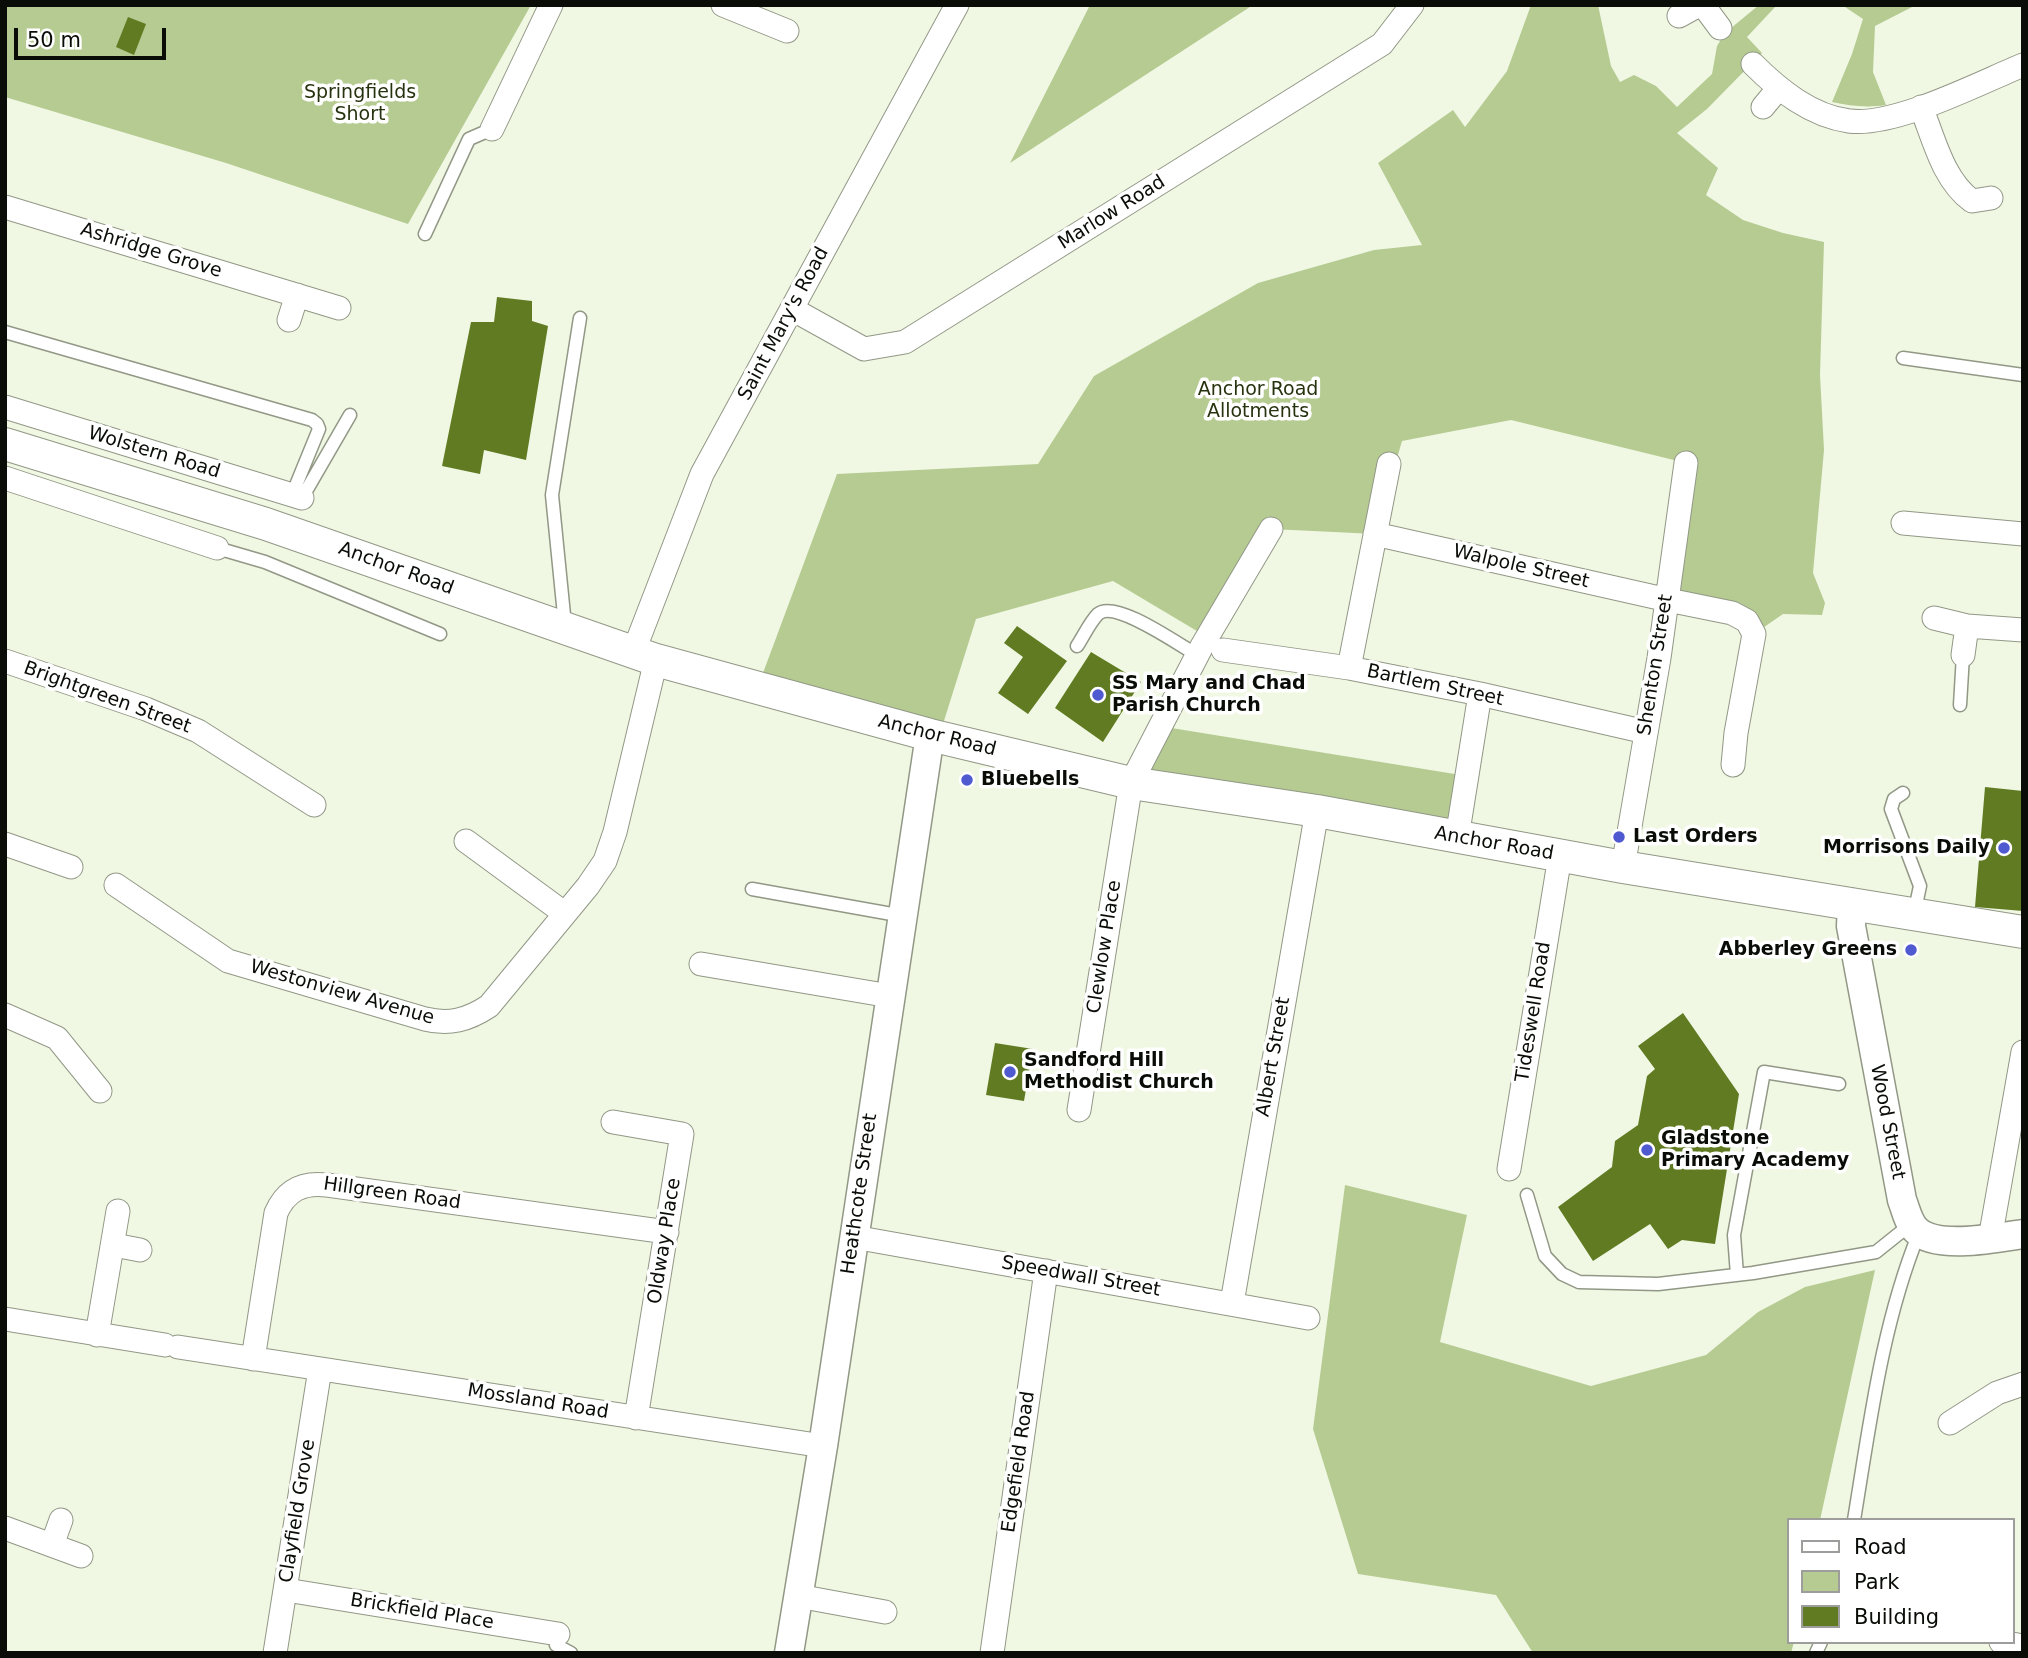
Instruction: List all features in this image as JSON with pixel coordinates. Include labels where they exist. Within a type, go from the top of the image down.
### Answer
[{"type":"main road","name":"Anchor Road","points":[[5,444],[266,524],[645,657],[930,735],[1130,783],[1317,811],[1623,867],[2023,932]]},
{"type":"street","points":[[491,115],[551,5]]},
{"type":"street","points":[[723,5],[788,32]]},
{"type":"street","name":"Saint Mary's Road","points":[[645,657],[702,474],[957,5]]},
{"type":"street","name":"Marlow Road","points":[[792,309],[864,349],[905,342],[1382,44],[1412,5]]},
{"type":"street","points":[[1679,16],[1701,5],[1720,28]]},
{"type":"street","points":[[1754,64],[1778,89],[1819,111],[1850,121],[1888,117],[1921,107],[2023,65]]},
{"type":"street","points":[[1763,107],[1778,89]]},
{"type":"street","points":[[1921,107],[1949,176],[1960,192],[1977,206]]},
{"type":"street","name":"Ashridge Grove","points":[[5,206],[339,308]]},
{"type":"street","points":[[289,320],[297,295]]},
{"type":"street","name":"Wolstern Road","points":[[5,407],[297,497]]},
{"type":"street","name":"Shenton Street","points":[[1623,867],[1668,600],[1686,463]]},
{"type":"street","points":[[1349,668],[1389,464]]},
{"type":"street","points":[[5,478],[217,548]]},
{"type":"street","points":[[1903,523],[2023,534]]},
{"type":"street","name":"Clewlow Place","points":[[1079,1110],[1130,783],[1197,655],[1247,591],[1271,529]]},
{"type":"street","name":"Walpole Street","points":[[1375,534],[1732,613],[1747,621],[1754,634],[1736,733],[1733,765]]},
{"type":"street","points":[[1934,618],[1967,626],[2023,630]]},
{"type":"street","points":[[1963,655],[1967,626]]},
{"type":"street","name":"Bartlem Street","points":[[1223,650],[1349,668],[1480,694],[1646,732]]},
{"type":"street","name":"Westonview Avenue","points":[[116,886],[228,961],[435,1022],[469,1018],[489,1006],[588,886],[605,861],[614,832],[645,657]]},
{"type":"street","name":"Brightgreen Street","points":[[5,661],[146,709],[198,731],[314,805]]},
{"type":"street","points":[[1455,837],[1480,694]]},
{"type":"street","name":"Heathcote Street","points":[[789,1653],[823,1446],[930,735]]},
{"type":"street","name":"Albert Street","points":[[1232,1303],[1317,811]]},
{"type":"street","points":[[466,841],[564,913]]},
{"type":"street","points":[[5,844],[71,867]]},
{"type":"street","name":"Tideswell Road","points":[[1509,1169],[1560,856]]},
{"type":"street","name":"Wood Street","points":[[1852,903],[1853,940],[1902,1200],[1915,1228]]},
{"type":"street","points":[[702,964],[890,996]]},
{"type":"street","points":[[5,1016],[57,1038],[100,1091]]},
{"type":"street","points":[[1990,1239],[2023,1052]]},
{"type":"street","name":"Oldway Place","points":[[613,1122],[682,1134],[636,1418]]},
{"type":"street","name":"Hillgreen Road","points":[[253,1359],[276,1213],[285,1197],[301,1186],[327,1185],[667,1232]]},
{"type":"street","points":[[97,1335],[118,1211]]},
{"type":"street","points":[[1915,1228],[1951,1242],[2023,1234]]},
{"type":"street","name":"Speedwall Street","points":[[854,1237],[1308,1318]]},
{"type":"street","points":[[114,1245],[140,1250]]},
{"type":"street","name":"Edgefield Road","points":[[992,1653],[1046,1272]]},
{"type":"street","name":"Mossland Road","points":[[5,1320],[823,1446]]},
{"type":"street","name":"Clayfield Grove","points":[[275,1653],[320,1369]]},
{"type":"street","points":[[1950,1423],[1997,1393],[2023,1384]]},
{"type":"street","points":[[52,1545],[61,1521]]},
{"type":"street","points":[[5,1528],[81,1556]]},
{"type":"street","name":"Brickfield Place","points":[[286,1590],[560,1640]]},
{"type":"street","points":[[798,1596],[885,1612]]},
{"type":"lane","points":[[425,234],[469,139],[491,115]]},
{"type":"lane","points":[[565,629],[552,495],[580,318]]},
{"type":"lane","points":[[5,332],[312,420],[319,429],[297,497]]},
{"type":"lane","points":[[1903,358],[2023,375]]},
{"type":"lane","points":[[297,497],[351,415]]},
{"type":"lane","points":[[217,548],[265,562],[440,634]]},
{"type":"lane","points":[[1076,646],[1099,613],[1111,609],[1124,613],[1197,655]]},
{"type":"lane","points":[[1960,705],[1963,655]]},
{"type":"lane","points":[[1903,793],[1894,799],[1891,809],[1920,887],[1914,915]]},
{"type":"lane","points":[[752,889],[903,916]]},
{"type":"lane","points":[[1737,1275],[1734,1235],[1763,1072],[1839,1084]]},
{"type":"lane","points":[[1527,1195],[1545,1256],[1562,1274],[1579,1282],[1658,1284],[1737,1275],[1876,1252],[1915,1228]]},
{"type":"lane","points":[[1854,1518],[1874,1399],[1915,1228]]},
{"type":"green space","name":"Springfields Short","points":[[5,5],[531,5],[408,224],[226,163],[5,97]]},
{"type":"green space","points":[[1090,5],[1253,5],[1010,163]]},
{"type":"green space","name":"Anchor Road Allotments","points":[[1531,5],[1598,5],[1611,66],[1620,82],[1634,75],[1656,86],[1677,107],[1712,74],[1717,46],[1725,33],[1759,5],[1777,5],[1747,37],[1762,53],[1707,109],[1677,133],[1718,168],[1706,195],[1743,220],[1824,242],[1820,375],[1824,450],[1813,573],[1825,603],[1822,615],[1783,614],[1754,634],[1747,621],[1668,600],[1686,463],[1511,420],[1402,441],[1375,534],[1271,529],[1207,637],[1113,581],[976,619],[943,724],[763,673],[837,474],[1038,464],[1094,376],[1258,283],[1374,250],[1422,245],[1378,163],[1453,110],[1465,127],[1507,71]]},
{"type":"green space","points":[[1842,5],[1916,5],[1875,26],[1873,72],[1886,105],[1859,106],[1832,102],[1863,19]]},
{"type":"green space","points":[[1153,725],[1467,776],[1455,837],[1131,783]]},
{"type":"green space","points":[[1345,1185],[1467,1215],[1440,1342],[1591,1386],[1706,1355],[1758,1312],[1805,1287],[1875,1270],[1820,1518],[1786,1518],[1786,1644],[1793,1644],[1791,1653],[1533,1653],[1496,1595],[1358,1574],[1313,1429]]},
{"type":"building","points":[[128,17],[146,24],[134,55],[116,47]]},
{"type":"building","points":[[497,297],[532,301],[532,321],[548,326],[526,460],[484,450],[480,474],[442,466],[471,322],[494,322]]},
{"type":"building","points":[[1017,626],[1067,661],[1028,714],[998,693],[1023,657],[1004,643]]},
{"type":"building","name":"SS Mary and Chad Parish Church","points":[[1091,652],[1141,682],[1103,742],[1055,708]]},
{"type":"building","points":[[1985,787],[2023,791],[2023,911],[1975,907]]},
{"type":"building","points":[[1683,1013],[1739,1094],[1715,1244],[1682,1240],[1668,1249],[1650,1224],[1593,1261],[1558,1207],[1612,1167],[1615,1141],[1638,1125],[1647,1076],[1655,1069],[1638,1046]]},
{"type":"building","name":"Sandford Hill Methodist Church","points":[[995,1043],[1033,1049],[1024,1101],[986,1095]]},
{"type":"place","name":"SS Mary and Chad Parish Church","points":[[1098,695]]},
{"type":"place","name":"Bluebells","points":[[967,780]]},
{"type":"place","name":"Last Orders","points":[[1619,837]]},
{"type":"place","name":"Morrisons Daily","points":[[2004,848]]},
{"type":"place","name":"Abberley Greens","points":[[1911,950]]},
{"type":"place","name":"Sandford Hill Methodist Church","points":[[1010,1072]]},
{"type":"place","name":"Gladstone Primary Academy","points":[[1647,1150]]}]
